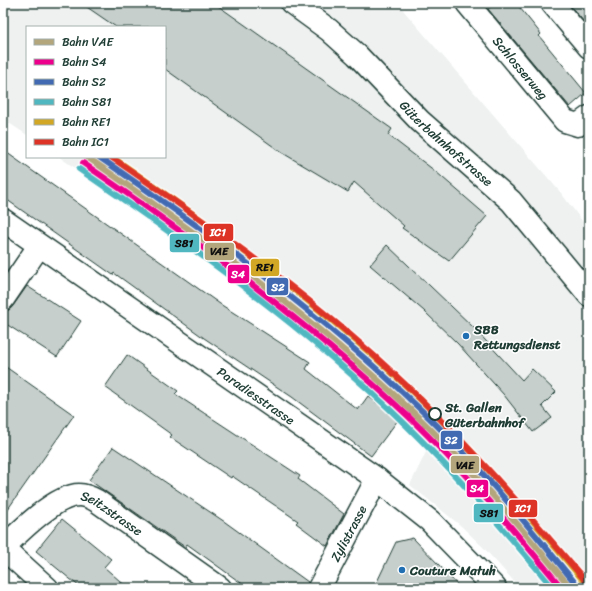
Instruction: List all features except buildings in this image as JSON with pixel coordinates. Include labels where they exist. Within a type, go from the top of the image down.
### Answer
[{"type":"street","name":"Güterbahnhofstrasse","points":[[292,3],[329,30],[357,55],[420,121],[511,201],[589,295]]},
{"type":"street","name":"Schlosserweg","points":[[467,3],[566,121],[584,121]]},
{"type":"street","points":[[552,3],[589,47]]},
{"type":"street","name":"Paradiesstrasse","points":[[3,220],[377,479],[430,521],[495,588]]},
{"type":"street","points":[[3,299],[39,246]]},
{"type":"street","name":"Zylistrasse","points":[[319,588],[377,479]]},
{"type":"street","name":"Seitzstrasse","points":[[3,548],[21,531],[60,502],[79,495],[87,496],[97,501],[220,588]]},
{"type":"street","points":[[3,548],[47,588]]},
{"type":"shaded area","points":[[3,3],[397,3],[561,193],[589,230],[589,588],[520,588],[482,546],[460,525],[410,485],[428,448],[327,350],[212,261],[60,158],[166,158],[166,26],[26,26],[26,134],[3,119]]},
{"type":"rail line","name":"VAE","points":[[88,158],[214,247],[296,311],[376,378],[456,455],[495,498],[571,588]]},
{"type":"rail line","name":"S2","points":[[100,158],[224,245],[304,308],[382,373],[481,471],[576,584]]},
{"type":"rail line","name":"IC1","points":[[112,158],[271,271],[362,345],[452,430],[508,491],[589,585]]},
{"type":"rail line","name":"RE1","points":[[113,158],[234,244],[312,305],[388,369],[466,445],[582,579]]},
{"type":"rail line","name":"S4","points":[[83,163],[168,222],[292,315],[371,382],[409,417],[469,479],[562,588]]},
{"type":"rail line","name":"S81","points":[[79,169],[164,228],[248,290],[367,389],[405,424],[463,484],[553,588]]},
{"type":"place","name":"SBB Rettungsdienst","points":[[466,336]]},
{"type":"place","name":"St. Gallen Güterbahnhof","points":[[435,414]]},
{"type":"place","name":"Couture Matuh","points":[[402,570]]}]
